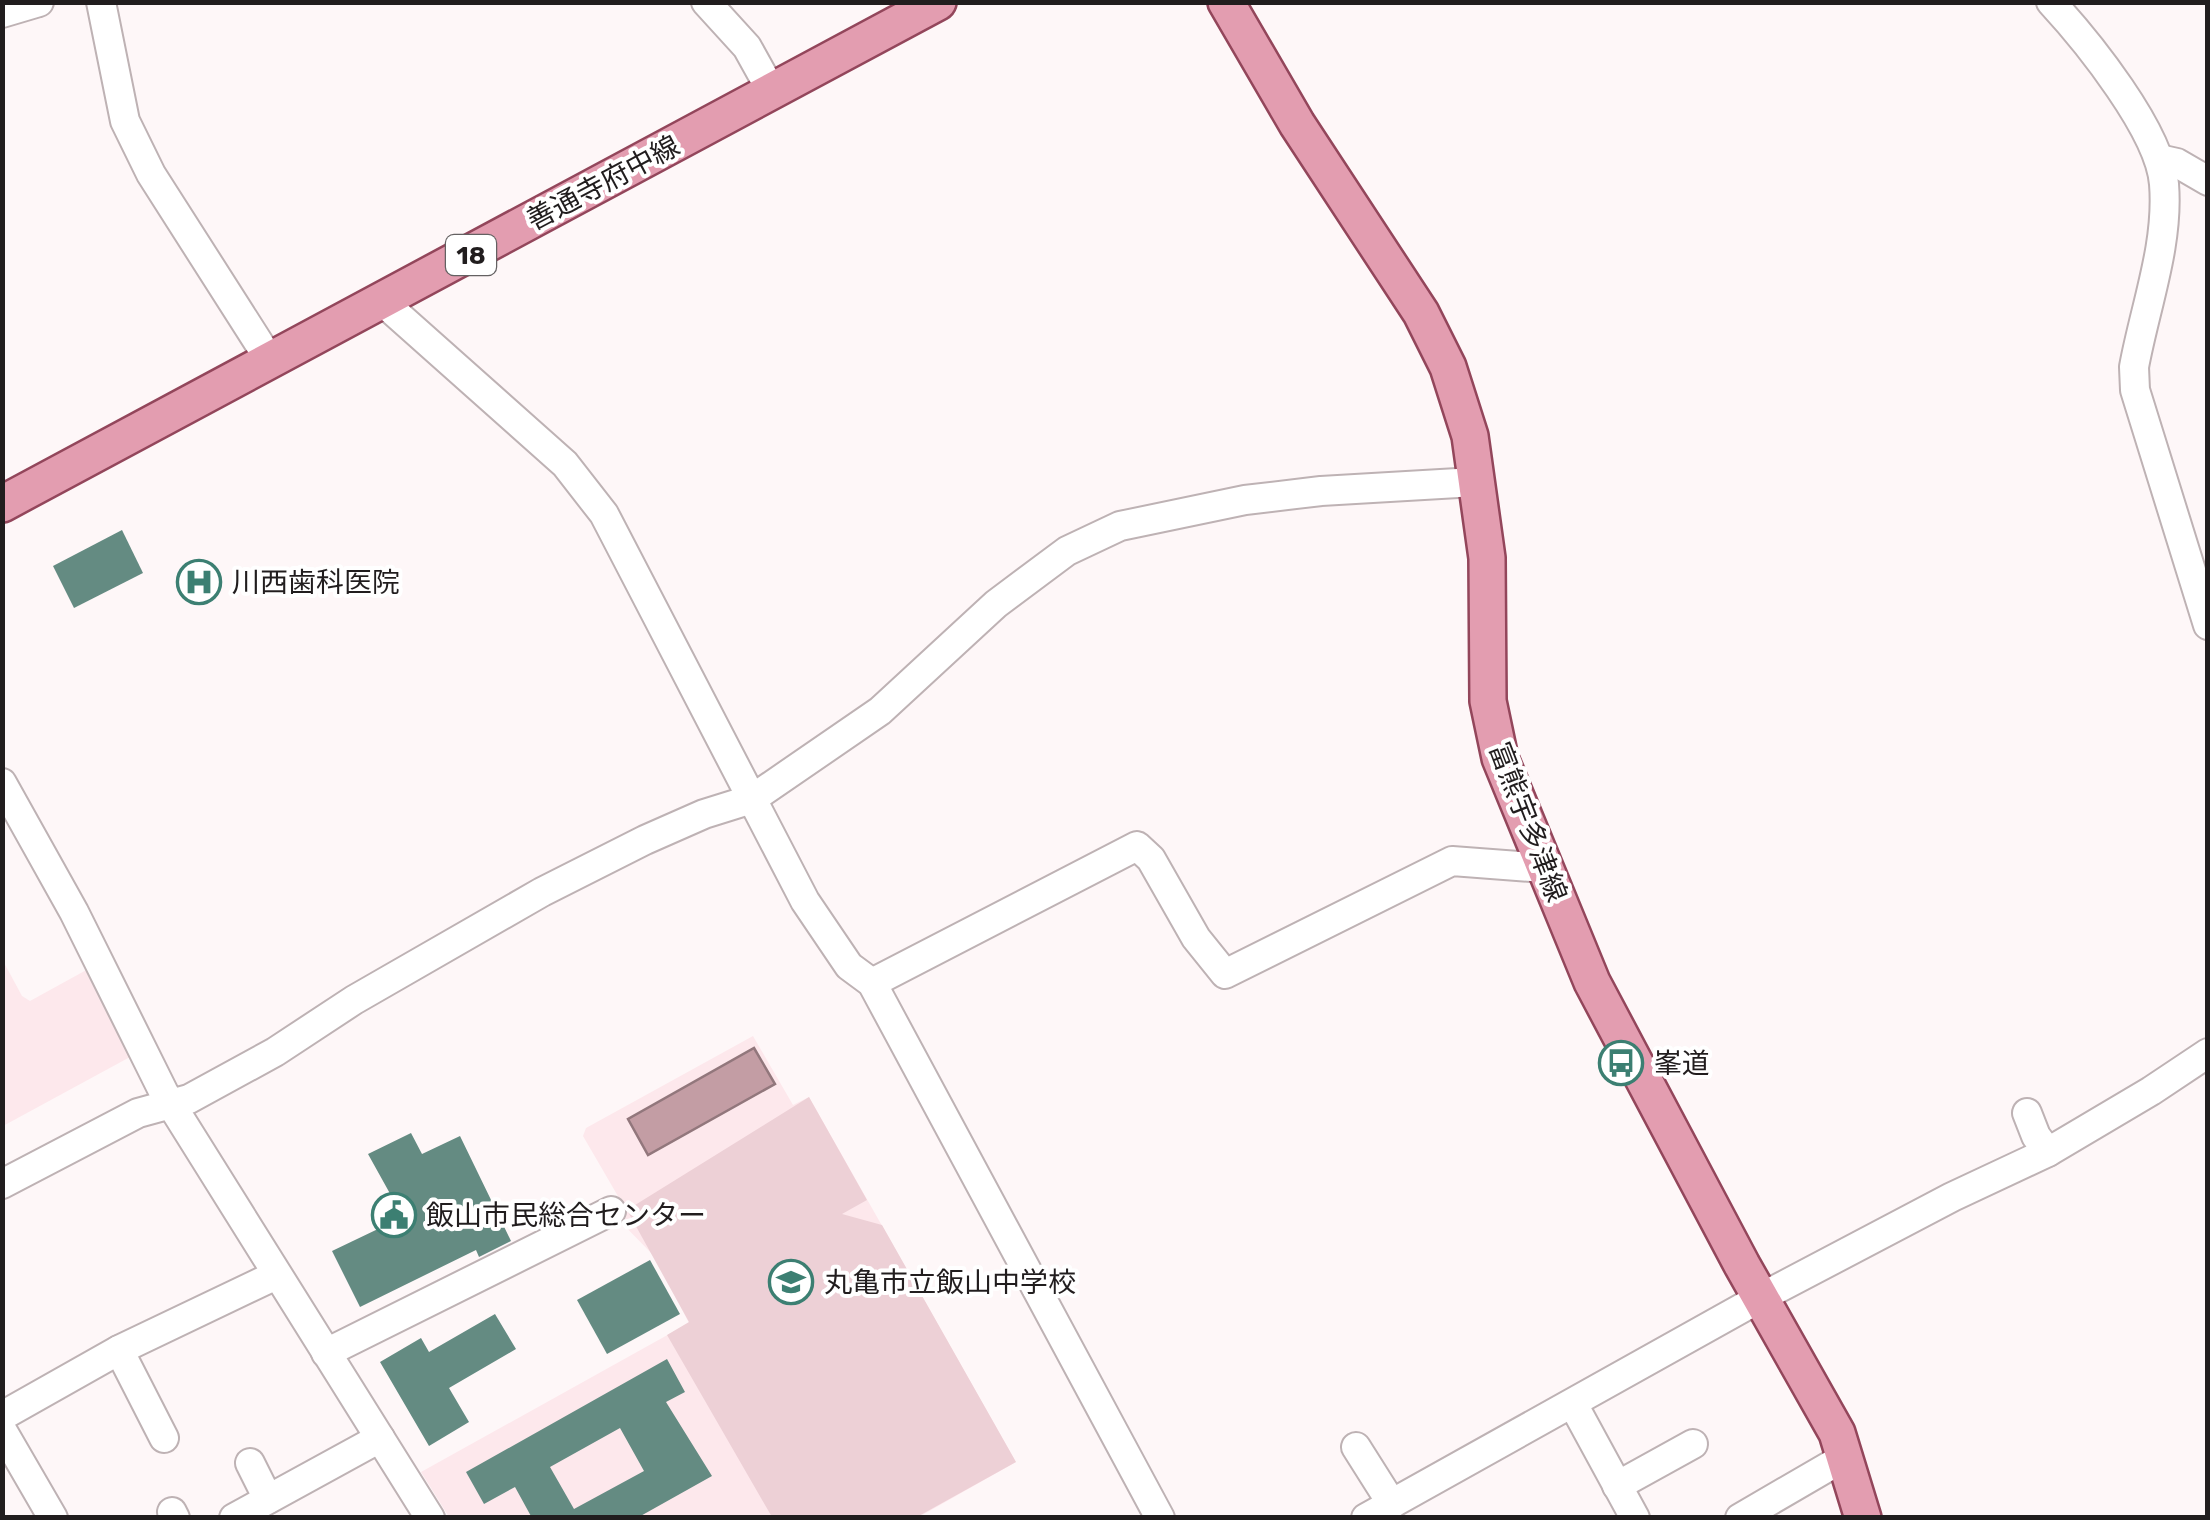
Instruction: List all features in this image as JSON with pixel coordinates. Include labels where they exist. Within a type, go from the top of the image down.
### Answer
[{"type":"main road","name":"善通寺府中線","points":[[2,504],[938,2]]},
{"type":"main road","name":"富熊宇多津線","points":[[1226,2],[1297,124],[1421,313],[1448,367],[1470,436],[1488,558],[1486,659],[1492,728],[1500,758],[1592,982],[1760,1298],[1837,1433],[1864,1518]]},
{"type":"street","points":[[2,13],[39,2]]},
{"type":"street","points":[[102,2],[118,101],[125,121],[151,174],[270,362]]},
{"type":"street","points":[[706,2],[747,47],[772,92]]},
{"type":"street","points":[[2051,2],[2112,75],[2159,159],[2164,180],[2162,230],[2134,367],[2135,390],[2208,625]]},
{"type":"street","points":[[2159,159],[2178,163],[2208,181]]},
{"type":"street","points":[[382,302],[565,464],[604,514],[805,901],[848,966],[872,983],[1160,1518]]},
{"type":"street","points":[[2,1184],[126,1118],[190,1099],[542,892],[645,840],[704,814],[752,799],[880,711],[996,604],[1067,551],[1120,526],[1245,500],[1321,491],[1476,482]]},
{"type":"street","points":[[2,782],[172,1104],[430,1518]]},
{"type":"street","points":[[872,983],[1138,846],[1151,859],[1196,938],[1225,974],[1452,861],[1544,868]]},
{"type":"street","points":[[1366,1518],[1760,1298],[1952,1197],[2048,1152],[2152,1091],[2208,1052]]},
{"type":"street","points":[[2027,1113],[2048,1152]]},
{"type":"street","points":[[326,1353],[610,1212]]},
{"type":"street","points":[[2,1416],[120,1350],[276,1275]]},
{"type":"street","points":[[120,1350],[164,1438]]},
{"type":"street","points":[[1573,1404],[1635,1518]]},
{"type":"street","points":[[2,1430],[53,1518]]},
{"type":"street","points":[[234,1518],[380,1438]]},
{"type":"street","points":[[1617,1486],[1693,1444]]},
{"type":"street","points":[[1356,1448],[1392,1504]]},
{"type":"street","points":[[1740,1518],[1845,1457]]},
{"type":"street","points":[[250,1463],[268,1499]]},
{"type":"shaded area","points":[[2,959],[22,996],[30,1001],[90,968],[132,1050],[130,1057],[3,1126]]},
{"type":"shaded area","name":"丸亀市立飯山中学校","points":[[753,1036],[793,1105],[809,1097],[1016,1462],[917,1518],[449,1517],[421,1472],[689,1323],[654,1256],[615,1216],[626,1210],[583,1136],[586,1128]]},
{"type":"shaded area","points":[[754,1048],[775,1084],[648,1155],[628,1119]]},
{"type":"shaded area","name":"丸亀市立飯山中学校","points":[[809,1097],[867,1200],[842,1214],[882,1225],[1016,1462],[917,1517],[772,1517],[667,1335],[689,1322],[627,1210]]},
{"type":"building","points":[[122,530],[143,573],[74,608],[53,566]]},
{"type":"building","points":[[411,1133],[422,1154],[460,1136],[511,1241],[479,1257],[476,1250],[360,1307],[332,1251],[403,1217],[368,1154]]},
{"type":"building","points":[[650,1260],[680,1314],[607,1354],[577,1300]]},
{"type":"building","points":[[495,1314],[516,1349],[449,1388],[469,1422],[429,1446],[380,1362],[421,1338],[429,1352]]},
{"type":"building","points":[[667,1359],[685,1392],[666,1402],[712,1476],[637,1518],[532,1518],[515,1487],[484,1504],[466,1472]],"holes":[[[620,1428],[644,1471],[574,1509],[550,1467]]]},
{"type":"place","name":"川西歯科医院","points":[[199,582]]},
{"type":"place","name":"峯道","points":[[1621,1063]]},
{"type":"place","name":"飯山市民総合センター","points":[[394,1215]]},
{"type":"place","name":"丸亀市立飯山中学校","points":[[791,1282]]}]
